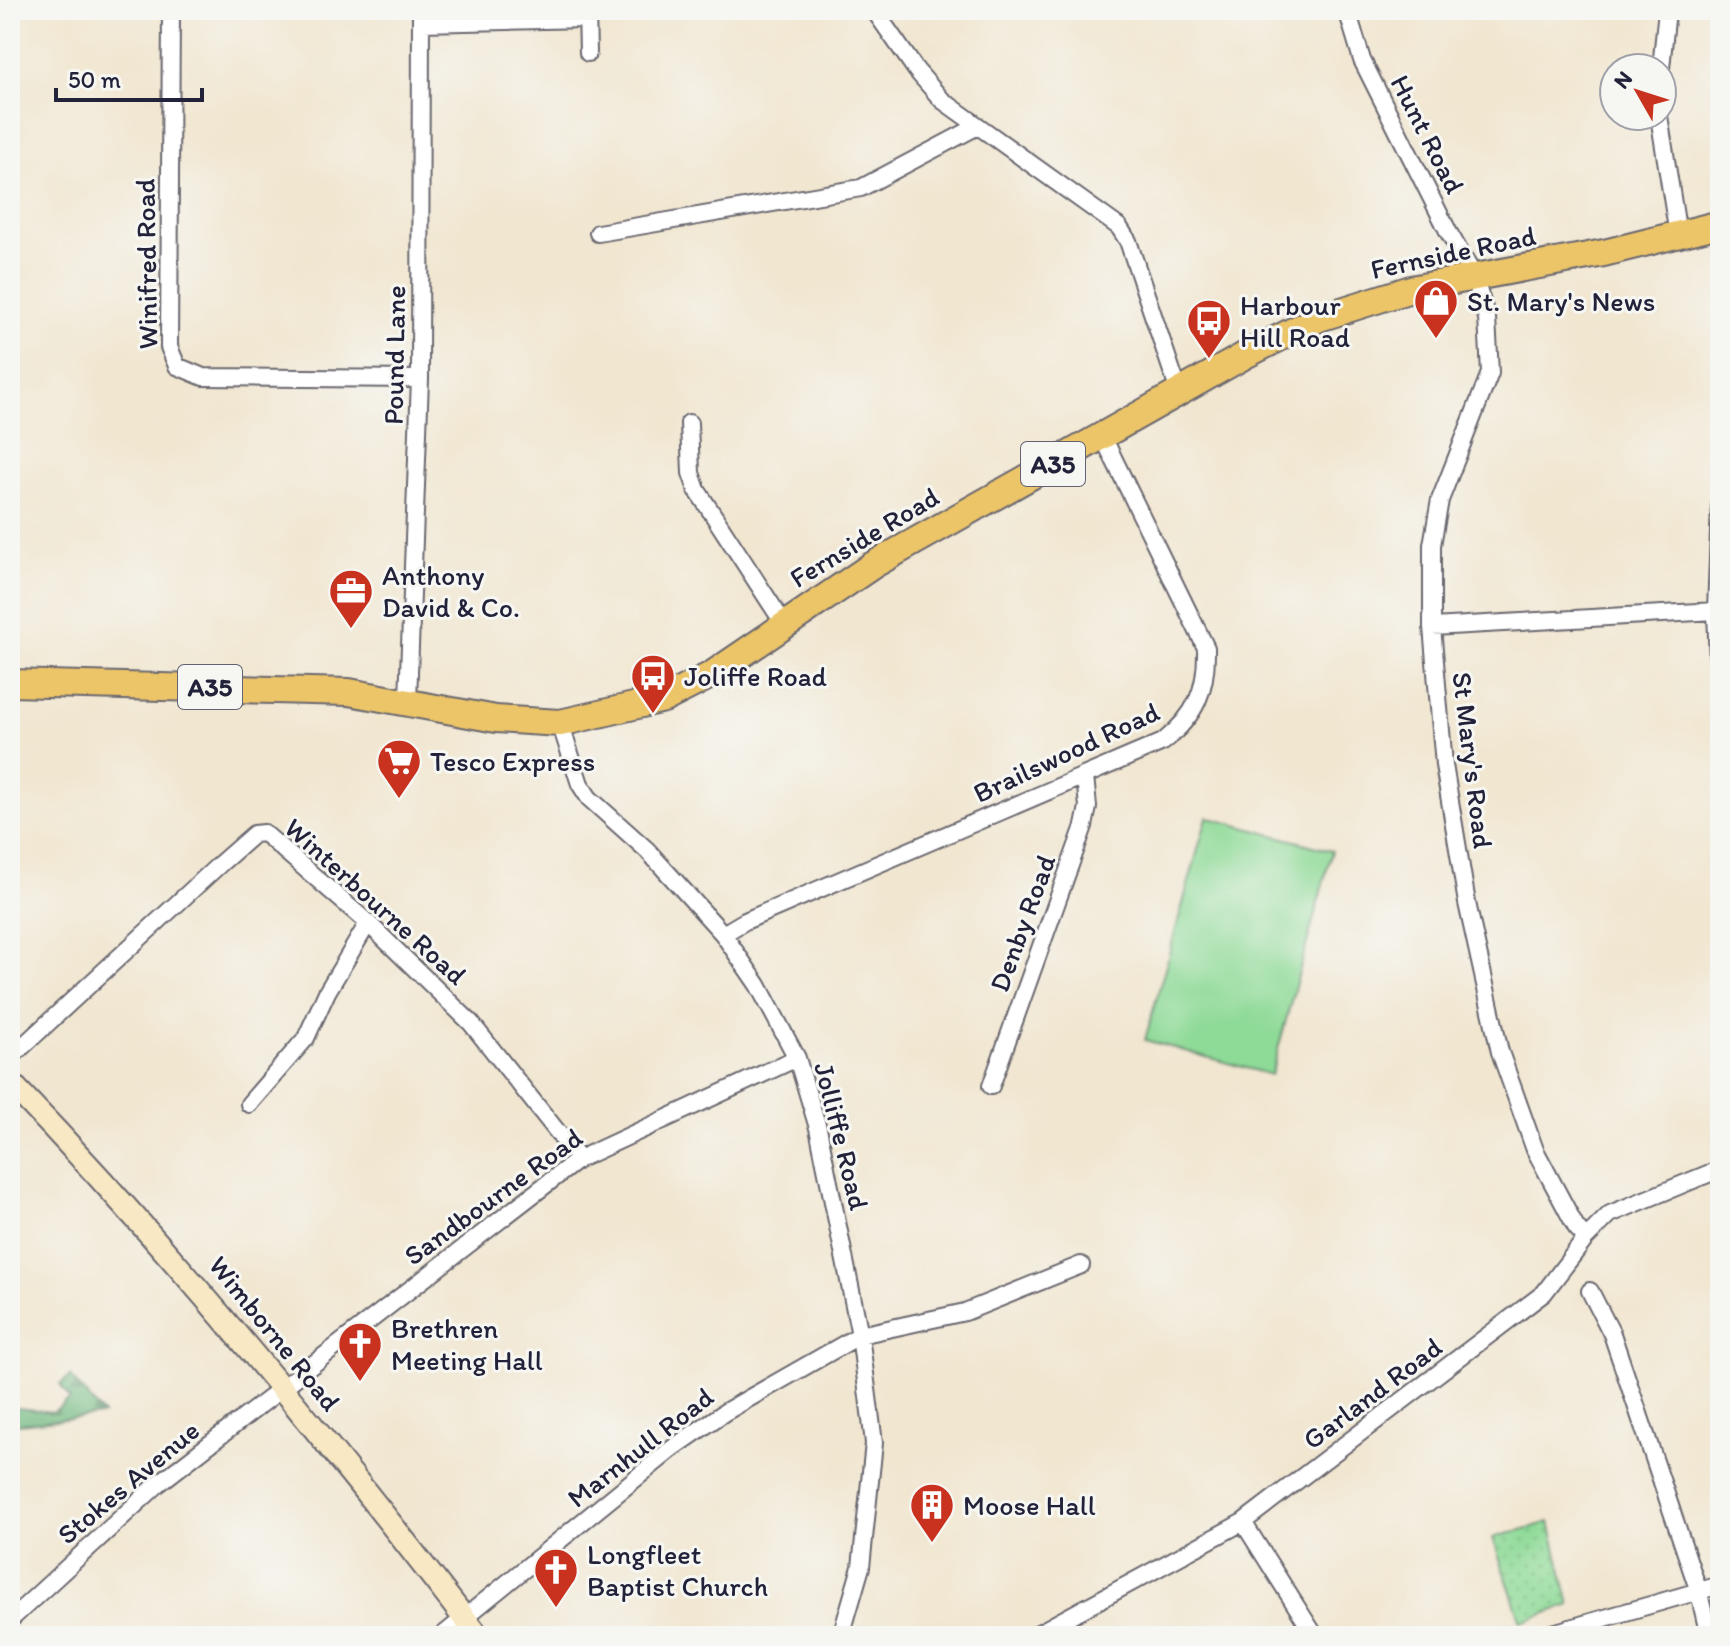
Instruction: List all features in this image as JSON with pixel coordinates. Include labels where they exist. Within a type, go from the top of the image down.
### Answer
[{"type":"highway","name":"Fernside Road","points":[[10,683],[287,688],[408,700],[496,719],[560,723],[664,699],[713,674],[873,565],[1179,392],[1319,318],[1411,289],[1577,258],[1720,224]]},
{"type":"main road","name":"Wimborne Road","points":[[10,1082],[183,1268],[284,1389],[472,1628]]},
{"type":"street","name":"Winifred Road","points":[[171,10],[169,347],[177,366],[203,377],[420,379]]},
{"type":"street","points":[[874,10],[942,100],[1119,227],[1128,241],[1179,392]]},
{"type":"street","name":"Hunt Road","points":[[1347,10],[1362,60],[1449,233],[1474,276]]},
{"type":"street","points":[[1663,52],[1667,10]]},
{"type":"street","points":[[421,17],[587,14],[588,53]]},
{"type":"street","name":"Pound Lane","points":[[408,700],[420,379],[421,17]]},
{"type":"street","points":[[598,233],[861,188],[976,127]]},
{"type":"street","points":[[1662,132],[1678,235]]},
{"type":"street","name":"St Mary's Road","points":[[1474,276],[1487,318],[1490,373],[1434,521],[1432,627],[1444,765],[1467,903],[1500,1052],[1535,1150],[1576,1227],[1586,1238]]},
{"type":"street","points":[[689,423],[691,473],[697,490],[784,624]]},
{"type":"street","name":"Brailswood Road","points":[[723,934],[745,921],[1163,742],[1183,726],[1199,704],[1206,677],[1206,648],[1103,437]]},
{"type":"street","points":[[1720,505],[1716,611],[1720,715]]},
{"type":"street","points":[[1432,627],[1716,611]]},
{"type":"street","name":"Jolliffe Road","points":[[560,723],[580,784],[589,798],[647,850],[723,934],[758,985],[797,1058],[818,1128],[860,1335],[874,1443],[872,1491],[861,1567],[841,1636]]},
{"type":"street","name":"Denby Road","points":[[991,1086],[1084,826],[1088,807],[1085,776]]},
{"type":"street","name":"Winterbourne Road","points":[[10,1058],[254,834],[264,833],[368,923],[471,1023],[579,1159]]},
{"type":"street","points":[[249,1104],[306,1038],[327,992],[368,923]]},
{"type":"street","name":"Sandbourne Road","points":[[284,1389],[579,1159],[797,1058]]},
{"type":"street","name":"Garland Road","points":[[1033,1636],[1243,1522],[1544,1293],[1586,1238],[1610,1214],[1720,1169]]},
{"type":"street","points":[[860,1335],[965,1312],[1081,1265]]},
{"type":"street","points":[[1590,1291],[1612,1334],[1698,1589],[1709,1636]]},
{"type":"street","name":"Marnhull Road","points":[[442,1636],[472,1628],[673,1448],[725,1412],[860,1335]]},
{"type":"street","name":"Stokes Avenue","points":[[10,1620],[158,1484],[284,1389]]},
{"type":"street","points":[[1243,1522],[1315,1636]]},
{"type":"street","points":[[1542,1636],[1720,1585]]},
{"type":"green space","points":[[1207,817],[1332,851],[1271,1075],[1145,1040]]},
{"type":"green space","points":[[70,1376],[103,1415],[10,1425],[10,1407],[53,1412],[70,1399],[60,1385]]},
{"type":"green space","points":[[1550,1522],[1570,1605],[1521,1622],[1493,1538]]},
{"type":"place","name":"St. Mary's News","points":[[1436,340]]},
{"type":"place","name":"Harbour Hill Road","points":[[1209,360]]},
{"type":"place","name":"Anthony David & Co.","points":[[351,630]]},
{"type":"place","name":"Joliffe Road","points":[[653,715]]},
{"type":"place","name":"Tesco Express","points":[[399,800]]},
{"type":"place","name":"Brethren Meeting Hall","points":[[360,1383]]},
{"type":"place","name":"Moose Hall","points":[[932,1544]]},
{"type":"place","name":"Longfleet Baptist Church","points":[[556,1609]]}]
